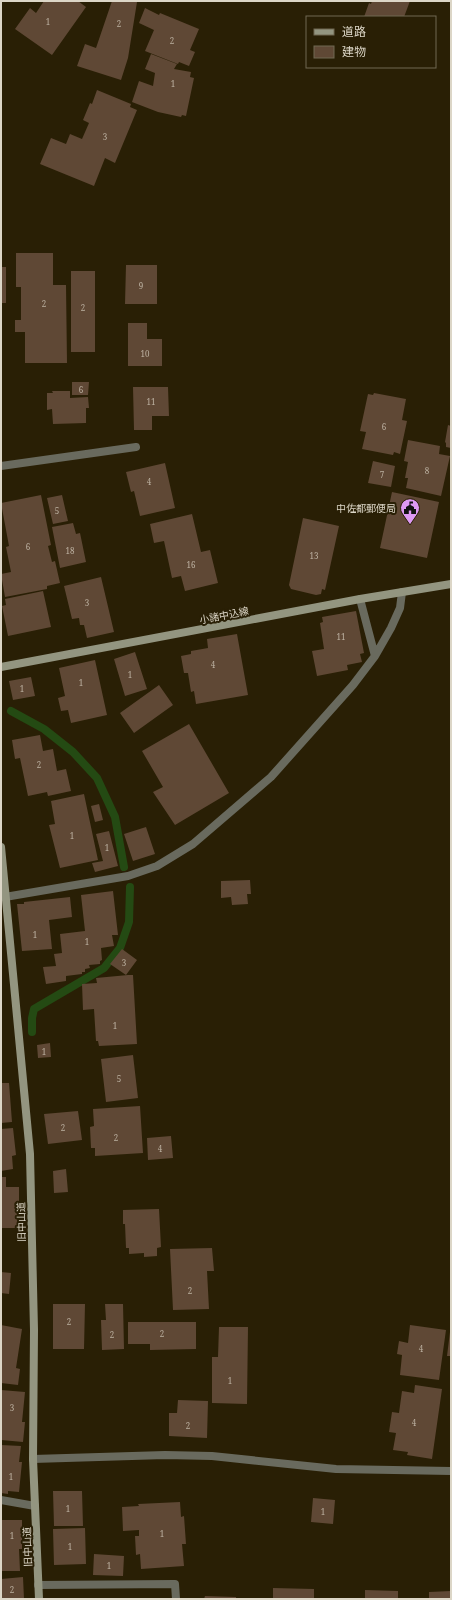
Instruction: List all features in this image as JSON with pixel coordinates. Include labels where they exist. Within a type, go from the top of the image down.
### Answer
[{"type":"main road","name":"小諸中込線","points":[[1,667],[360,599],[451,584]]},
{"type":"main road","name":"旧中山道","points":[[1,847],[30,1154],[34,1330],[33,1459],[39,1599]]},
{"type":"street","points":[[1,466],[136,447]]},
{"type":"street","points":[[6,897],[128,876],[157,866],[193,844],[271,777],[353,685],[375,656],[391,628],[400,608],[402,592]]},
{"type":"street","points":[[360,599],[375,656]]},
{"type":"street","points":[[33,1459],[165,1455],[212,1456],[336,1469],[451,1471]]},
{"type":"street","points":[[1,1500],[35,1506]]},
{"type":"street","points":[[38,1585],[175,1584],[176,1599]]},
{"type":"building","points":[[44,1],[78,1],[86,7],[52,55],[15,29],[30,8],[36,13]]},
{"type":"building","points":[[112,1],[137,2],[128,58],[121,80],[77,66],[85,44],[96,48]]},
{"type":"building","points":[[372,1],[410,1],[404,16],[364,16],[369,3],[371,4]]},
{"type":"building","points":[[145,8],[159,15],[160,13],[199,29],[190,50],[195,52],[189,66],[179,62],[178,64],[145,51],[154,30],[139,23]]},
{"type":"building","points":[[151,54],[177,64],[174,69],[191,72],[190,77],[194,78],[186,116],[182,115],[181,117],[158,112],[132,102],[139,81],[153,86],[155,73],[145,69]]},
{"type":"building","points":[[97,90],[131,104],[130,107],[137,110],[115,163],[105,158],[94,186],[40,164],[51,138],[66,144],[70,134],[82,139],[89,123],[83,120],[90,103],[92,104]]},
{"type":"building","points":[[16,253],[53,253],[53,285],[66,285],[67,363],[25,363],[25,332],[15,332],[15,320],[21,320],[21,287],[16,287]]},
{"type":"building","points":[[126,265],[157,265],[157,304],[125,304]]},
{"type":"building","points":[[1,267],[6,267],[6,303],[1,303]]},
{"type":"building","points":[[71,271],[95,271],[95,352],[71,352]]},
{"type":"building","points":[[128,323],[147,323],[147,339],[162,339],[162,366],[128,366]]},
{"type":"building","points":[[72,382],[89,382],[88,395],[72,395]]},
{"type":"building","points":[[133,387],[168,387],[169,416],[152,416],[152,430],[134,430]]},
{"type":"building","points":[[52,391],[70,391],[70,398],[88,397],[89,408],[86,408],[86,423],[53,424],[52,409],[47,410],[47,393],[53,393]]},
{"type":"building","points":[[374,393],[406,399],[402,420],[407,421],[400,454],[394,452],[393,455],[362,449],[366,432],[360,431],[368,394],[373,395]]},
{"type":"building","points":[[448,425],[451,426],[451,448],[446,447],[445,442]]},
{"type":"building","points":[[408,440],[440,446],[439,454],[450,456],[441,496],[406,488],[408,478],[405,478],[408,462],[404,461]]},
{"type":"building","points":[[373,461],[395,466],[391,487],[368,483]]},
{"type":"building","points":[[165,463],[175,508],[140,516],[134,491],[131,492],[126,472]]},
{"type":"building","name":"中佐都郵便局","points":[[392,492],[439,502],[427,558],[380,548]]},
{"type":"building","points":[[41,495],[51,545],[48,546],[52,562],[55,561],[60,583],[47,586],[47,589],[5,597],[1,574],[11,572],[6,547],[9,546],[1,503]]},
{"type":"building","points":[[62,495],[68,521],[53,524],[47,498]]},
{"type":"building","points":[[192,514],[201,552],[210,550],[218,583],[185,591],[181,576],[172,578],[164,541],[154,543],[150,524]]},
{"type":"building","points":[[303,518],[339,526],[325,590],[322,589],[321,594],[316,595],[291,589],[289,585]]},
{"type":"building","points":[[73,523],[76,534],[80,533],[86,562],[60,568],[52,527]]},
{"type":"building","points":[[101,577],[114,632],[87,638],[84,625],[80,625],[79,618],[72,619],[64,586]]},
{"type":"building","points":[[43,591],[51,627],[8,636],[2,606],[6,605],[5,599]]},
{"type":"building","points":[[356,611],[364,653],[360,654],[362,662],[347,665],[348,670],[317,676],[312,651],[324,649],[320,623],[323,622],[322,617]]},
{"type":"building","points":[[237,634],[248,695],[196,704],[194,691],[191,692],[188,673],[184,673],[181,656],[191,654],[191,651],[208,648],[207,639]]},
{"type":"building","points":[[135,652],[147,689],[125,696],[114,659]]},
{"type":"building","points":[[95,660],[107,715],[71,723],[68,710],[61,711],[58,698],[65,696],[59,668]]},
{"type":"building","points":[[31,677],[35,696],[13,700],[9,681]]},
{"type":"building","points":[[159,685],[173,705],[134,733],[120,713]]},
{"type":"building","points":[[189,724],[229,793],[175,825],[153,792],[163,787],[142,751]]},
{"type":"building","points":[[40,735],[43,751],[53,749],[57,771],[66,769],[71,791],[48,796],[47,792],[28,796],[20,758],[15,759],[12,740]]},
{"type":"building","points":[[84,794],[98,860],[60,868],[49,825],[55,824],[51,801]]},
{"type":"building","points":[[99,804],[103,820],[95,822],[91,806]]},
{"type":"building","points":[[146,827],[155,854],[133,861],[124,834]]},
{"type":"building","points":[[109,831],[118,866],[95,872],[92,863],[103,861],[96,834]]},
{"type":"building","points":[[250,880],[251,894],[247,894],[248,904],[232,905],[231,897],[221,898],[221,881]]},
{"type":"building","points":[[113,891],[118,935],[112,935],[114,946],[101,948],[102,960],[100,961],[100,964],[89,965],[90,968],[85,969],[85,972],[82,972],[82,974],[66,976],[66,981],[46,984],[43,967],[56,966],[54,954],[62,953],[60,934],[85,931],[81,895]]},
{"type":"building","points":[[70,897],[72,917],[49,920],[52,949],[22,951],[17,904]]},
{"type":"building","points":[[122,949],[137,960],[126,975],[110,964]]},
{"type":"building","points":[[133,975],[137,1044],[99,1046],[98,1041],[96,1041],[94,1009],[83,1010],[82,984],[97,983],[96,978]]},
{"type":"building","points":[[50,1043],[51,1057],[38,1058],[37,1045]]},
{"type":"building","points":[[133,1055],[138,1098],[106,1102],[101,1059]]},
{"type":"building","points":[[1,1083],[9,1083],[12,1122],[1,1123]]},
{"type":"building","points":[[140,1106],[143,1153],[95,1156],[95,1148],[91,1148],[90,1127],[94,1126],[93,1109]]},
{"type":"building","points":[[78,1111],[82,1140],[48,1144],[44,1114]]},
{"type":"building","points":[[13,1128],[16,1155],[12,1156],[13,1169],[1,1171],[1,1129]]},
{"type":"building","points":[[171,1136],[173,1158],[148,1160],[147,1138]]},
{"type":"building","points":[[66,1169],[68,1192],[54,1193],[53,1171]]},
{"type":"building","points":[[1,1177],[6,1177],[6,1187],[19,1187],[19,1228],[1,1228]]},
{"type":"building","points":[[159,1209],[161,1247],[157,1248],[157,1256],[144,1257],[144,1253],[129,1254],[129,1248],[126,1248],[123,1210]]},
{"type":"building","points":[[212,1248],[214,1271],[207,1271],[209,1309],[173,1310],[170,1249]]},
{"type":"building","points":[[1,1272],[11,1273],[9,1294],[1,1293]]},
{"type":"building","points":[[53,1304],[85,1304],[84,1349],[53,1349]]},
{"type":"building","points":[[105,1304],[123,1304],[124,1349],[102,1350],[101,1320],[106,1320]]},
{"type":"building","points":[[128,1322],[196,1322],[196,1349],[150,1350],[150,1344],[128,1344]]},
{"type":"building","points":[[1,1325],[22,1329],[16,1368],[20,1369],[18,1385],[1,1383]]},
{"type":"building","points":[[410,1325],[446,1330],[439,1380],[400,1375],[402,1355],[397,1354],[399,1341],[408,1343]]},
{"type":"building","points":[[219,1327],[248,1327],[247,1404],[212,1403],[212,1357],[218,1357]]},
{"type":"building","points":[[450,1332],[451,1356],[447,1356]]},
{"type":"building","points":[[415,1385],[442,1389],[432,1459],[407,1455],[408,1452],[393,1450],[396,1433],[389,1432],[392,1412],[399,1413],[402,1391],[414,1393]]},
{"type":"building","points":[[1,1390],[25,1392],[22,1422],[25,1422],[23,1442],[1,1440]]},
{"type":"building","points":[[178,1400],[208,1401],[207,1438],[169,1436],[169,1413],[177,1413]]},
{"type":"building","points":[[1,1445],[21,1446],[19,1462],[22,1462],[19,1492],[8,1491],[8,1494],[1,1493]]},
{"type":"building","points":[[53,1491],[82,1491],[83,1526],[54,1526]]},
{"type":"building","points":[[313,1498],[335,1500],[333,1524],[311,1522]]},
{"type":"building","points":[[180,1502],[181,1517],[184,1516],[186,1544],[182,1544],[184,1566],[141,1569],[140,1554],[136,1555],[135,1536],[139,1536],[139,1530],[123,1531],[122,1507],[139,1506],[138,1504]]},
{"type":"building","points":[[1,1520],[22,1520],[22,1549],[19,1549],[20,1571],[1,1571]]},
{"type":"building","points":[[85,1528],[86,1564],[54,1565],[53,1529]]},
{"type":"building","points":[[94,1554],[124,1556],[123,1576],[93,1575]]},
{"type":"building","points":[[23,1577],[24,1599],[1,1599],[1,1579]]},
{"type":"building","points":[[273,1588],[314,1589],[314,1599],[273,1599]]},
{"type":"building","points":[[365,1590],[398,1591],[398,1599],[365,1599]]},
{"type":"building","points":[[451,1591],[451,1599],[429,1599],[429,1592]]},
{"type":"building","points":[[205,1596],[236,1597],[236,1599],[204,1599]]},
{"type":"waterway","points":[[11,711],[44,729],[73,752],[97,778],[115,817],[124,867]]},
{"type":"waterway","points":[[32,1032],[32,1018],[34,1009],[104,968],[120,948],[129,922],[130,887]]},
{"type":"place","name":"中佐都郵便局","points":[[410,525]]}]
